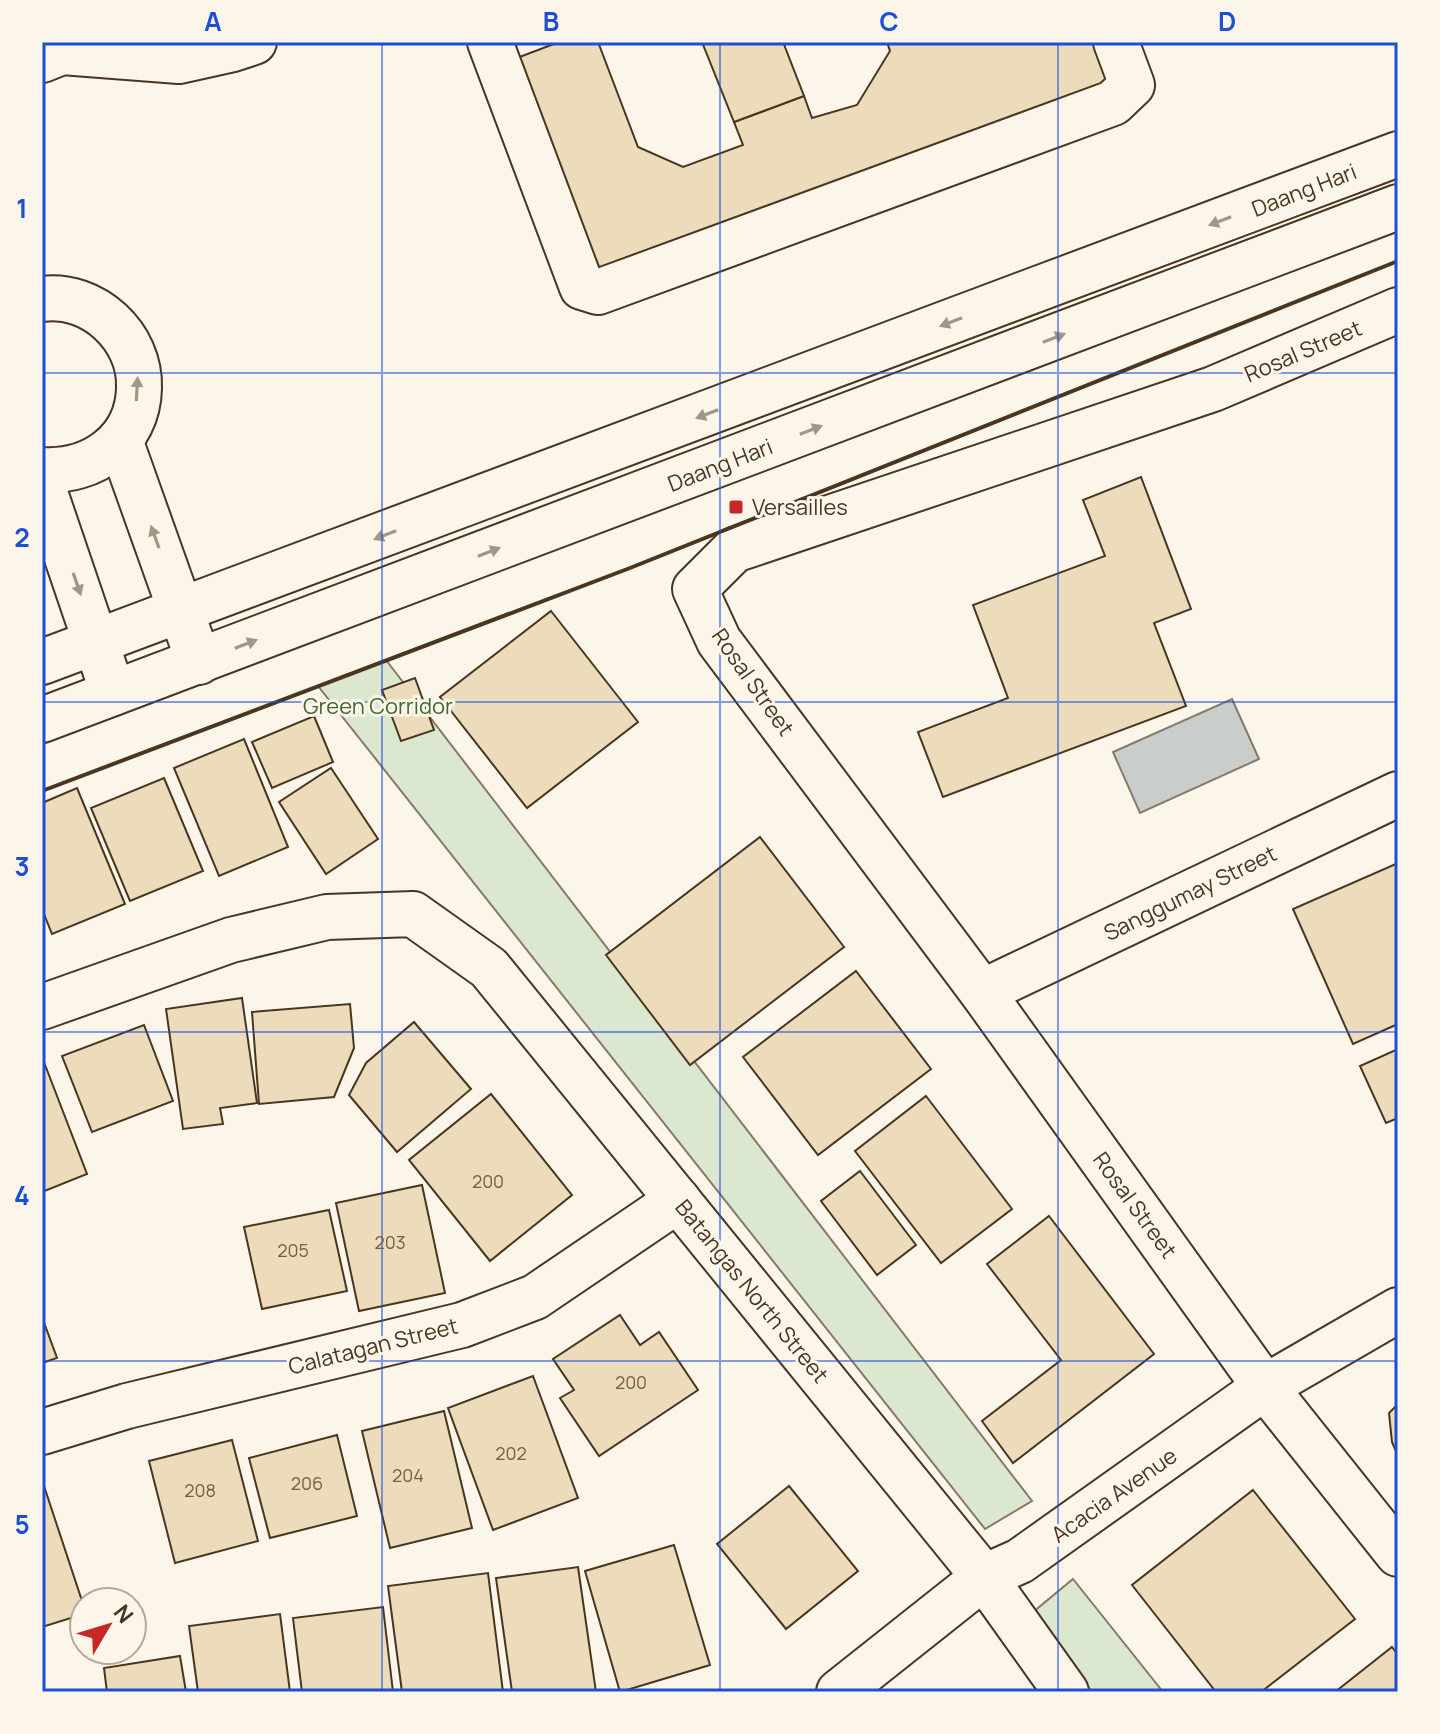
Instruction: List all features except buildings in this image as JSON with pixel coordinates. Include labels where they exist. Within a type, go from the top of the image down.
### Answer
[{"type":"street","points":[[42,60],[62,52],[179,61],[254,42]]},
{"type":"street","points":[[490,42],[582,287],[598,292],[1113,103],[1132,85],[1116,42]]},
{"type":"street","name":"Daang Hari","points":[[42,662],[1398,154]]},
{"type":"street","name":"Daang Hari","points":[[42,720],[1398,207]]},
{"type":"street","points":[[42,470],[60,471],[82,466],[103,456],[120,440],[134,416],[139,388],[136,360],[123,335],[103,314],[45,292]]},
{"type":"street","name":"Rosal Street","points":[[1398,310],[1213,389],[734,550],[695,589],[719,641],[982,992],[1265,1387],[1398,1554]]},
{"type":"street","points":[[120,440],[199,662]]},
{"type":"street","points":[[42,484],[113,693]]},
{"type":"street","name":"Sanggumay Street","points":[[982,992],[1398,794]]},
{"type":"street","name":"Batangas North Street","points":[[42,1007],[231,940],[327,917],[413,914],[489,968],[984,1577],[1066,1692]]},
{"type":"street","name":"Calatagan Street","points":[[42,1432],[127,1406],[462,1325],[535,1297],[678,1200]]},
{"type":"street","name":"Acacia Avenue","points":[[839,1692],[984,1577],[1020,1561],[1265,1387],[1398,1310]]},
{"type":"green space","name":"Green Corridor","points":[[386,660],[1032,1501],[985,1529],[318,686]]},
{"type":"green space","points":[[1073,1579],[1163,1692],[1092,1692],[1032,1613]]},
{"type":"shaded area","points":[[1232,699],[1259,759],[1140,813],[1113,752]]},
{"type":"wall","points":[[42,791],[630,568],[1398,261]]},
{"type":"place","name":"Versailles","points":[[736,507]]}]
